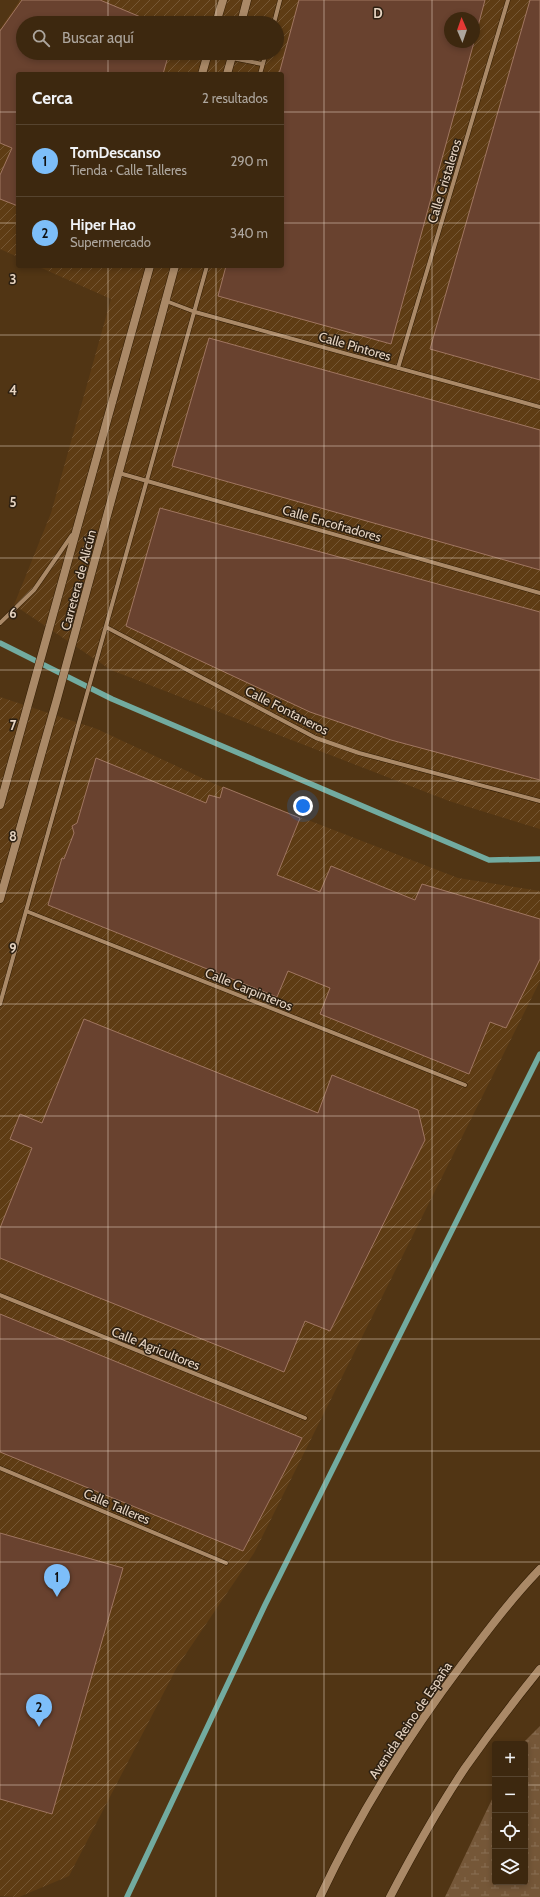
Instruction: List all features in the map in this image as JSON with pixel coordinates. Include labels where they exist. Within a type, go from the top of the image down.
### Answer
[{"type":"main road","points":[[218,16],[223,0]]},
{"type":"main road","points":[[243,16],[247,0]]},
{"type":"main road","points":[[203,72],[206,60]]},
{"type":"main road","points":[[228,72],[231,60]]},
{"type":"main road","name":"Carretera de Alicún","points":[[0,805],[149,268]]},
{"type":"main road","name":"Carretera de Alicún","points":[[0,899],[72,646],[174,268]]},
{"type":"main road","name":"Avenida Reino de España","points":[[320,1897],[388,1771],[430,1707],[486,1633],[524,1586],[540,1569]]},
{"type":"main road","points":[[390,1897],[436,1814],[465,1769],[540,1669]]},
{"type":"street","points":[[276,16],[280,0]]},
{"type":"street","name":"Calle Cristaleros","points":[[398,368],[508,0]]},
{"type":"street","points":[[249,60],[262,64]]},
{"type":"street","points":[[260,72],[263,60]]},
{"type":"street","points":[[0,1004],[148,481],[206,268]]},
{"type":"street","name":"Calle Pintores","points":[[165,301],[195,312],[540,407]]},
{"type":"street","name":"Calle Encofradores","points":[[119,474],[540,593]]},
{"type":"street","points":[[0,623],[34,590],[78,528]]},
{"type":"street","name":"Calle Fontaneros","points":[[106,628],[316,738],[359,753],[540,801]]},
{"type":"street","name":"Calle Carpinteros","points":[[26,911],[465,1085]]},
{"type":"street","name":"Calle Agricultores","points":[[0,1295],[306,1418]]},
{"type":"street","name":"Calle Talleres","points":[[0,1468],[226,1563]]},
{"type":"shaded area","points":[[20,0],[540,0],[540,829],[449,801],[111,670],[14,605],[51,513],[111,299],[41,268],[284,268],[284,72],[16,72],[16,256],[0,249],[0,29]]},
{"type":"shaded area","points":[[0,697],[97,729],[217,785],[458,878],[540,891],[540,981],[254,1553],[177,1667],[69,1876],[19,1897],[0,1896]]},
{"type":"green space","points":[[540,1726],[540,1897],[445,1897],[492,1799],[492,1885],[528,1885],[528,1741],[525,1741]]},
{"type":"building","points":[[22,0],[100,0],[138,16],[16,16],[16,60],[167,60],[164,72],[16,72],[16,205],[0,199],[0,175],[12,148],[0,143],[0,31]]},
{"type":"building","points":[[299,0],[485,0],[480,19],[480,12],[444,12],[444,48],[472,48],[391,344],[218,296],[225,268],[284,268],[284,72],[280,72]]},
{"type":"building","points":[[530,0],[540,0],[540,380],[430,349]]},
{"type":"building","points":[[209,338],[540,430],[540,570],[172,466]]},
{"type":"building","points":[[160,508],[540,612],[540,780],[391,740],[310,712],[126,626]]},
{"type":"building","points":[[96,758],[206,803],[209,795],[220,798],[223,787],[300,818],[277,875],[320,892],[331,866],[415,900],[422,884],[540,919],[540,959],[506,1028],[490,1022],[469,1074],[320,1014],[330,988],[288,971],[277,997],[48,905],[62,858],[64,859],[74,833],[72,826],[77,823]]},
{"type":"building","points":[[84,1019],[318,1113],[332,1075],[418,1110],[425,1140],[330,1331],[305,1321],[284,1372],[0,1258],[0,1228],[32,1148],[10,1139],[20,1114],[42,1123]]},
{"type":"building","points":[[0,1314],[302,1438],[243,1551],[0,1452]]},
{"type":"building","points":[[0,1533],[123,1568],[52,1814],[0,1799]]},
{"type":"waterway","points":[[0,643],[112,699],[489,860],[540,859]]},
{"type":"waterway","points":[[127,1897],[265,1605],[540,1054]]},
{"type":"place","name":"TomDescanso","points":[[57,1597]]},
{"type":"place","name":"Hiper Hao","points":[[39,1727]]}]
